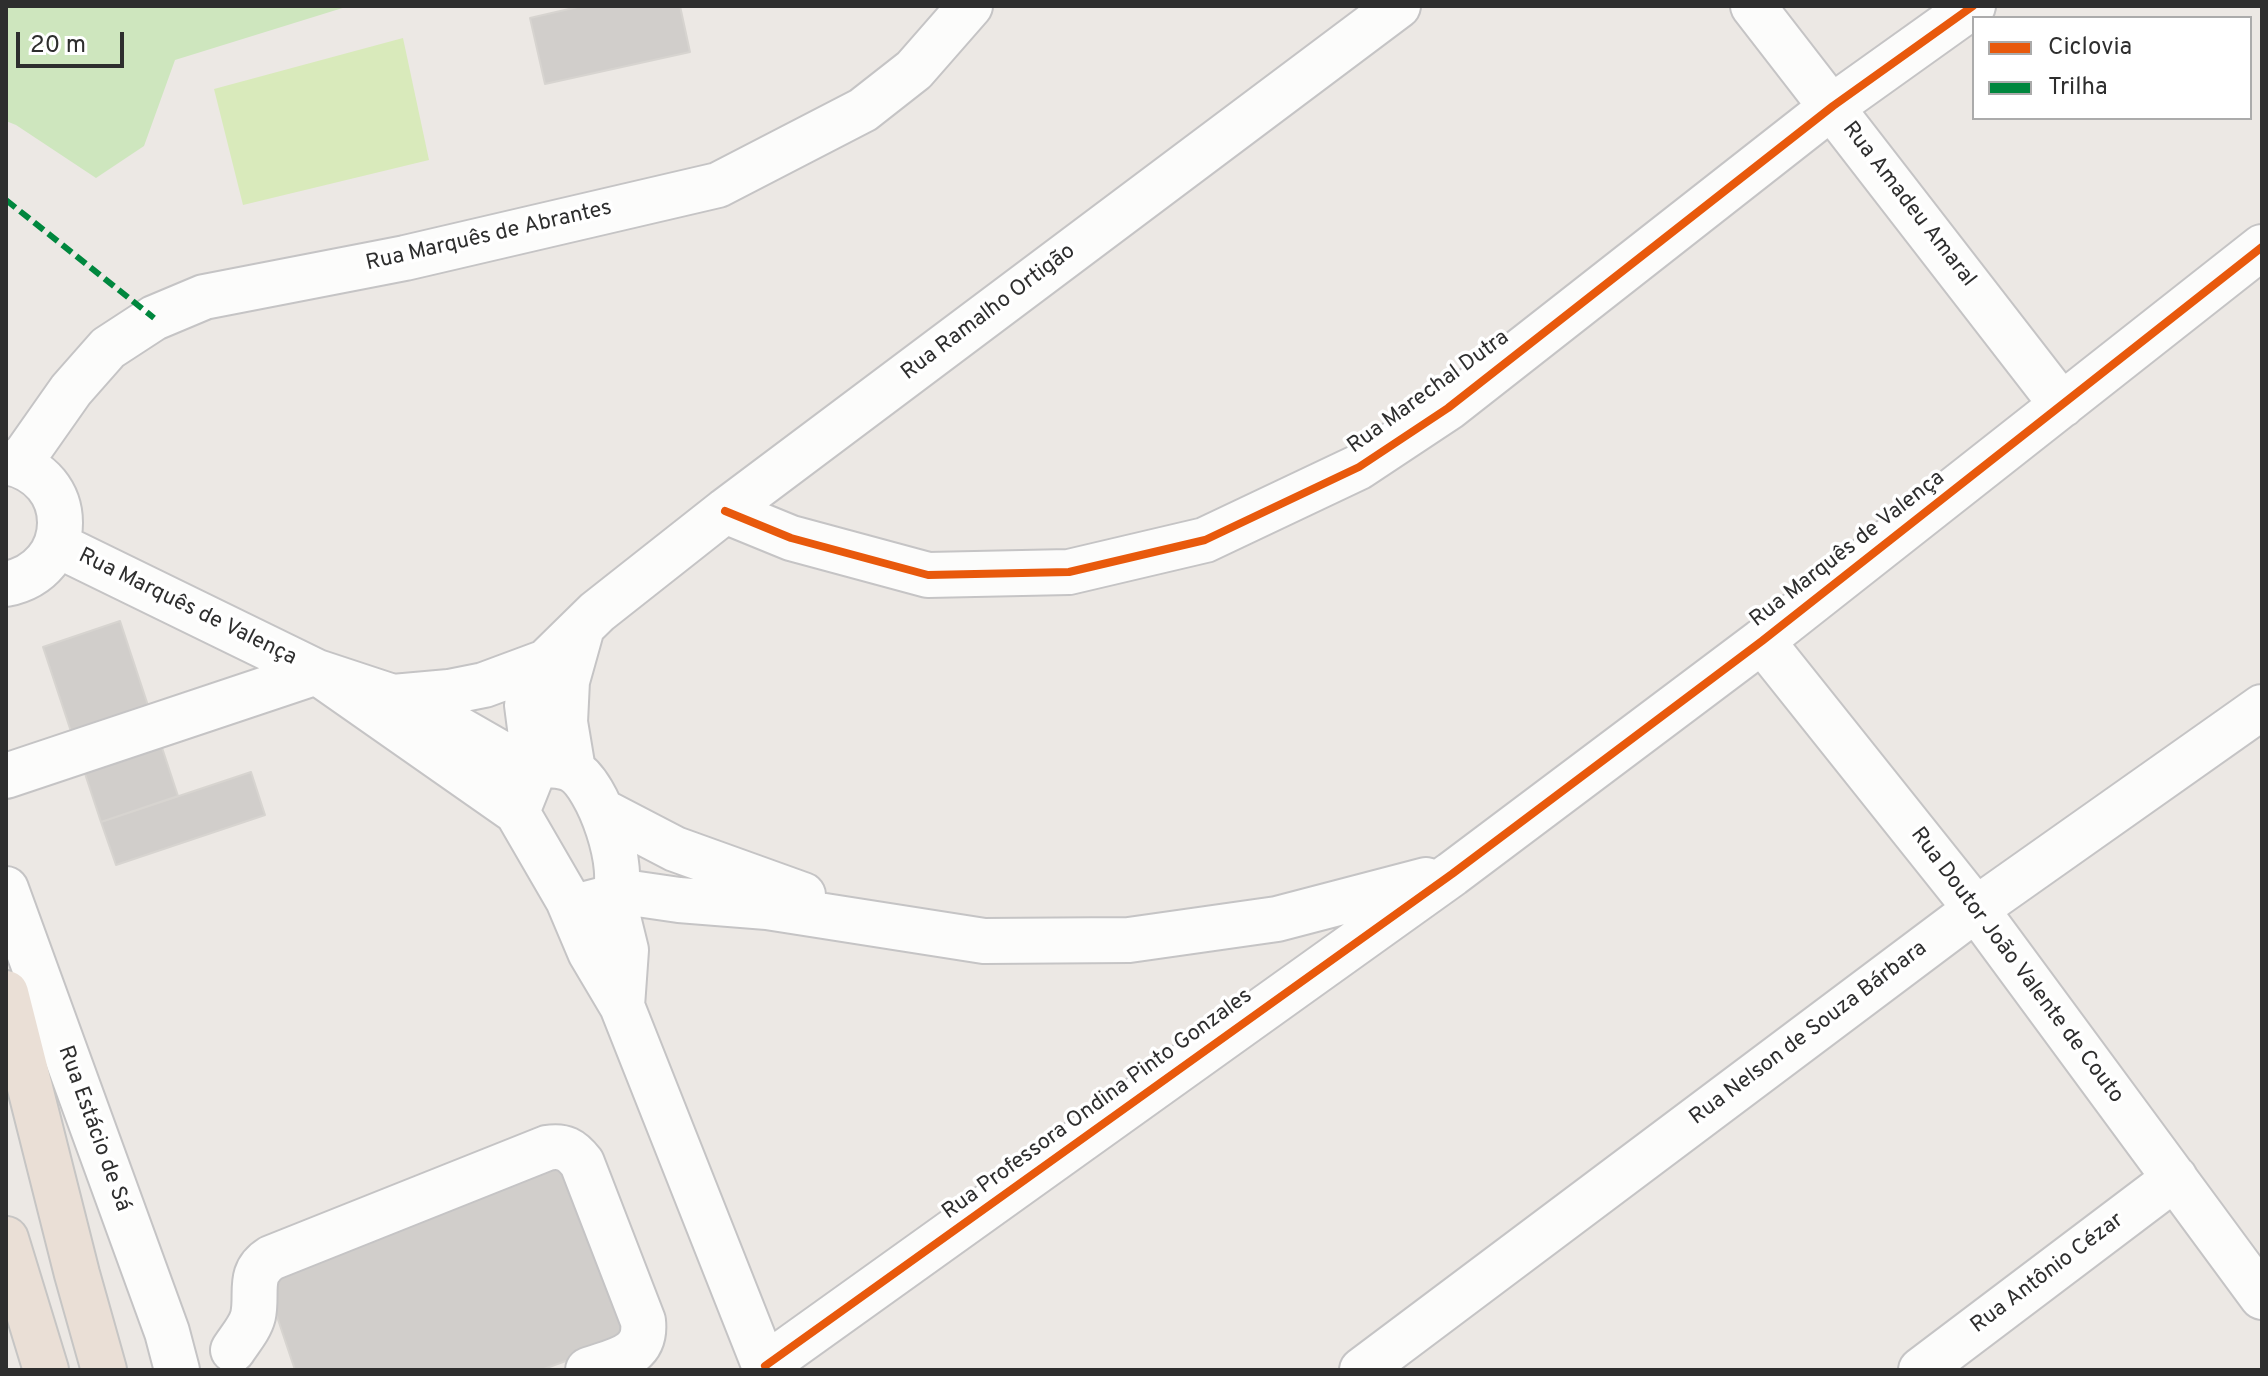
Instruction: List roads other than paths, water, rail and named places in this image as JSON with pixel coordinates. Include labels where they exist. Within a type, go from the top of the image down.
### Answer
[{"type":"highway","points":[[6,993],[104,1370]]},
{"type":"highway","points":[[6,1239],[46,1370]]},
{"type":"street","name":"Rua Marquês de Abrantes","points":[[13,463],[108,348],[154,318],[204,297],[405,258],[718,185],[863,110],[914,70],[970,6]]},
{"type":"street","name":"Rua Ramalho Ortigão","points":[[546,769],[527,705],[546,662],[583,625],[725,511],[1398,6]]},
{"type":"street","name":"Rua Amadeu Amaral","points":[[1753,6],[2062,405]]},
{"type":"street","name":"Rua Marechal Dutra","points":[[725,511],[791,538],[928,575],[1069,572],[1205,540],[1359,467],[1448,408],[1833,106],[1973,6]]},
{"type":"street","name":"Rua Marquês de Valença","points":[[317,672],[517,812],[568,900],[582,905],[615,894],[767,907],[984,941],[1129,940],[1277,919],[1452,874],[1762,641],[2262,247]]},
{"type":"street","points":[[10,587],[35,573],[48,561],[61,529],[55,497],[46,483],[34,472],[13,463]]},
{"type":"street","name":"Rua Marquês de Valença","points":[[57,545],[317,672],[417,705],[591,789],[602,811],[615,853],[615,894]]},
{"type":"street","name":"Rua Ramalho Ortigão","points":[[517,812],[546,769],[565,722],[567,681],[583,625]]},
{"type":"street","name":"Rua Doutor João Valente de Couto","points":[[1762,641],[1976,909],[2262,1297]]},
{"type":"street","points":[[393,697],[484,685],[546,662]]},
{"type":"street","points":[[6,776],[317,672]]},
{"type":"street","name":"Rua Nelson de Souza Bárbara","points":[[1362,1370],[1976,909],[2262,707]]},
{"type":"street","name":"Rua Marquês de Valença","points":[[602,811],[675,849],[885,925]]},
{"type":"street","name":"Rua Professora Ondina Pinto Gonzales","points":[[766,1368],[1452,874]]},
{"type":"street","name":"Rua Estácio de Sá","points":[[6,889],[172,1351]]},
{"type":"street","points":[[615,894],[626,950],[622,1006]]},
{"type":"street","points":[[568,900],[590,952],[622,1006],[766,1368]]},
{"type":"street","points":[[172,1351],[242,1360],[253,1319],[256,1273],[261,1264],[547,1148],[561,1146],[574,1152],[582,1163],[643,1321],[645,1335],[639,1348],[627,1356],[588,1370]]},
{"type":"street","name":"Rua Antônio Cézar","points":[[1921,1370],[2175,1178]]}]
